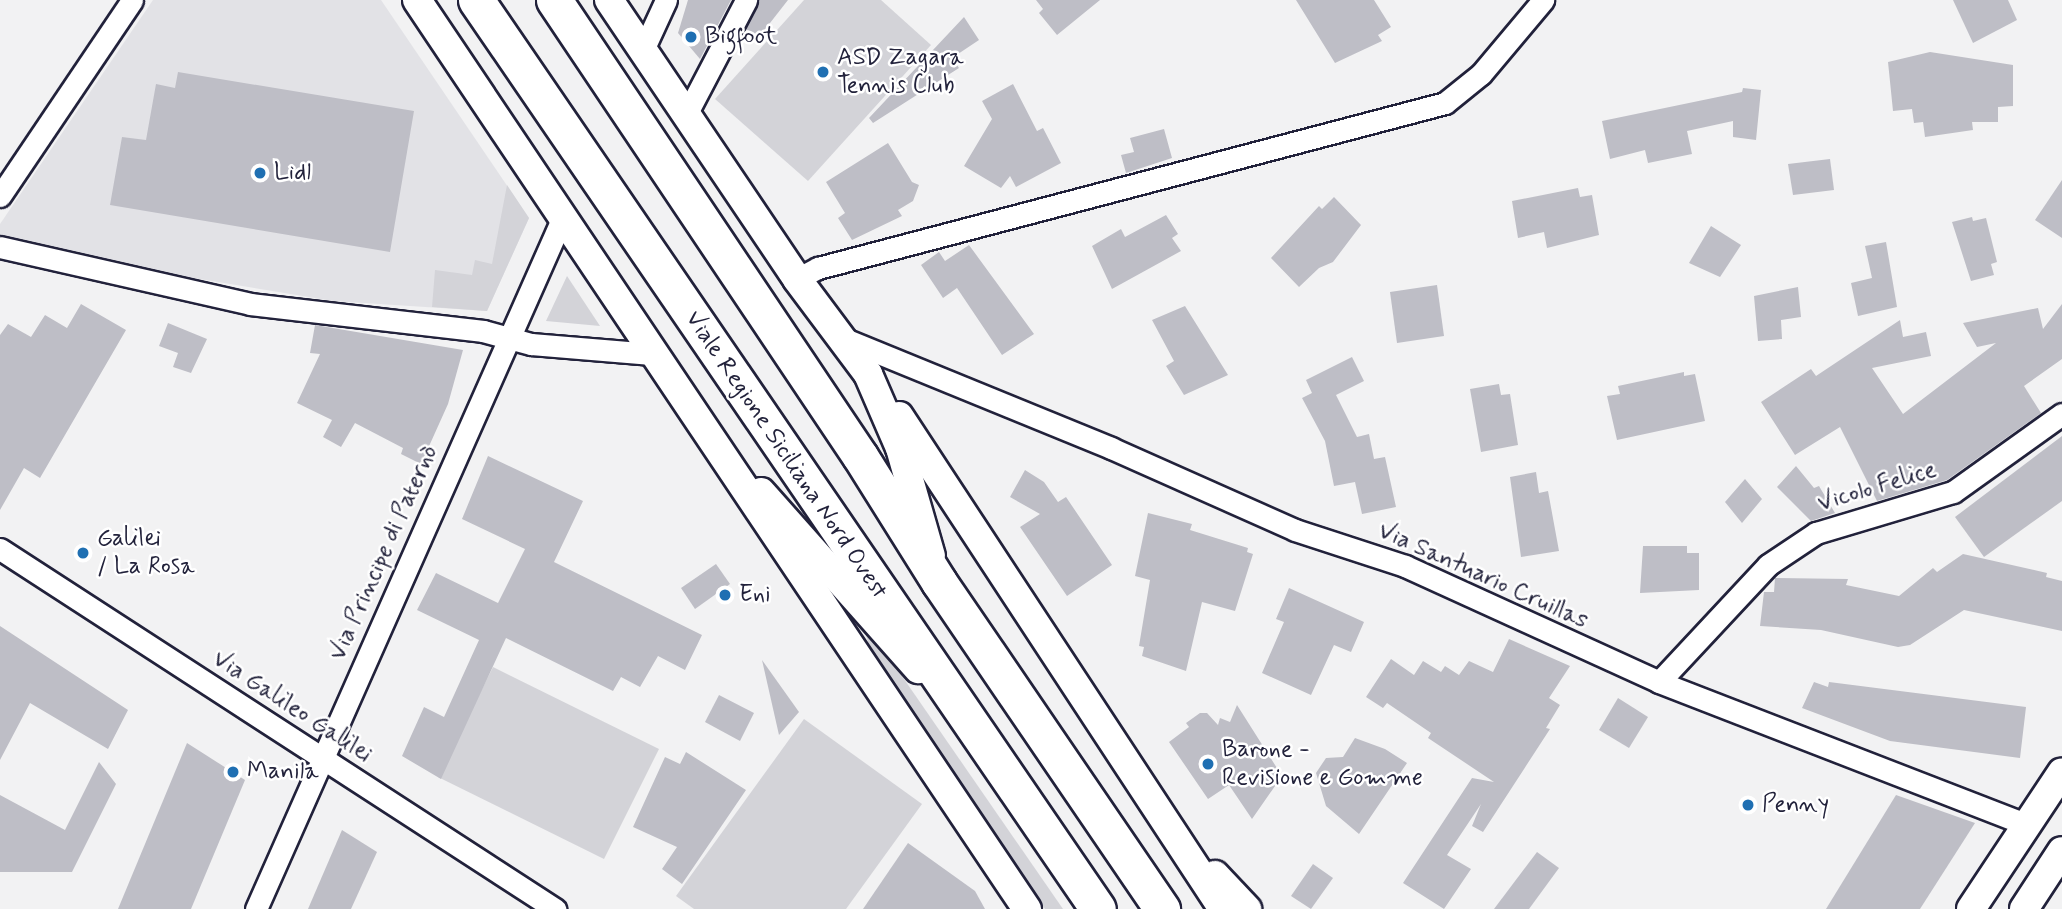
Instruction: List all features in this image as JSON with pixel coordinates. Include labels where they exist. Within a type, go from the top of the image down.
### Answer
[{"type":"main road","name":"Viale Regione Siciliana Nord Ovest","points":[[476,0],[1098,909]]},
{"type":"main road","points":[[554,0],[860,456],[939,582],[1162,909]]},
{"type":"street","points":[[0,196],[132,0]]},
{"type":"street","points":[[417,0],[687,409],[1027,909]]},
{"type":"street","points":[[609,0],[797,279],[965,512],[1014,594],[1175,832],[1223,909]]},
{"type":"street","points":[[643,50],[666,0]]},
{"type":"street","points":[[686,115],[746,0]]},
{"type":"street","points":[[797,279],[818,268],[1445,103],[1481,74],[1543,0]]},
{"type":"street","name":"Via Principe di Paternò","points":[[256,909],[321,757],[562,219]]},
{"type":"street","points":[[0,247],[250,304],[483,331],[508,340],[652,354]]},
{"type":"street","name":"Via Santuario Cruillas","points":[[842,338],[1111,448],[1294,530],[1405,566],[1659,682],[2027,825]]},
{"type":"street","points":[[868,374],[900,448],[939,582]]},
{"type":"street","points":[[687,409],[987,747]]},
{"type":"street","name":"Vicolo Felice","points":[[1659,682],[1768,565],[1816,533],[1953,492],[2062,414]]},
{"type":"street","name":"Via Galileo Galilei","points":[[2,556],[321,757],[555,909]]},
{"type":"street","points":[[923,755],[1013,909]]},
{"type":"street","points":[[1971,909],[2062,772]]},
{"type":"street","points":[[1175,832],[1247,909]]},
{"type":"street","points":[[2024,909],[2062,851]]},
{"type":"shaded area","points":[[153,0],[381,0],[529,218],[487,311],[333,301],[163,273],[0,236],[0,224]]},
{"type":"shaded area","name":"ASD Zagara Tennis Club","points":[[804,0],[881,0],[931,45],[808,181],[715,99]]},
{"type":"shaded area","points":[[507,185],[529,218],[487,311],[432,307],[435,270],[472,275],[475,260],[492,264]]},
{"type":"shaded area","points":[[567,276],[600,326],[546,321]]},
{"type":"shaded area","points":[[864,627],[886,653],[1063,909],[1045,909],[869,646]]},
{"type":"shaded area","points":[[493,667],[659,749],[604,859],[438,777]]},
{"type":"shaded area","points":[[804,719],[922,804],[846,909],[694,909],[676,896]]},
{"type":"building","points":[[688,0],[731,0],[700,59],[678,33]]},
{"type":"building","points":[[759,0],[788,0],[759,37],[746,29]]},
{"type":"building","points":[[1036,0],[1100,0],[1057,35],[1039,13],[1043,9]]},
{"type":"building","points":[[1296,0],[1374,0],[1391,27],[1378,35],[1382,41],[1335,63]]},
{"type":"building","points":[[1953,0],[2008,0],[2017,20],[1973,43]]},
{"type":"building","points":[[964,17],[979,40],[952,58],[959,68],[873,123],[869,118]]},
{"type":"building","points":[[1930,52],[2013,65],[2013,106],[1998,107],[1998,122],[1972,122],[1973,130],[1925,137],[1923,122],[1914,123],[1912,109],[1893,111],[1888,62]]},
{"type":"building","name":"Lidl","points":[[178,72],[414,111],[390,252],[110,205],[122,137],[146,140],[156,84],[175,88]]},
{"type":"building","points":[[1013,84],[1037,131],[1043,128],[1061,163],[1016,187],[1010,176],[1001,188],[964,166],[992,119],[982,101]]},
{"type":"building","points":[[1743,88],[1761,90],[1756,140],[1733,137],[1733,121],[1687,131],[1692,154],[1648,163],[1645,150],[1610,159],[1602,121],[1742,92]]},
{"type":"building","points":[[1164,129],[1172,158],[1126,173],[1121,155],[1134,152],[1130,138]]},
{"type":"building","points":[[888,143],[912,182],[919,185],[913,201],[898,210],[902,216],[852,240],[838,218],[845,213],[826,182]]},
{"type":"building","points":[[1830,159],[1834,190],[1793,195],[1788,164]]},
{"type":"building","points":[[2062,180],[2062,238],[2035,220]]},
{"type":"building","points":[[1578,188],[1580,197],[1592,195],[1599,235],[1547,248],[1544,232],[1518,238],[1512,201]]},
{"type":"building","points":[[1334,197],[1361,225],[1333,262],[1319,268],[1299,287],[1271,258],[1319,206],[1322,209]]},
{"type":"building","points":[[1166,215],[1178,234],[1172,238],[1181,251],[1112,289],[1092,246],[1121,229],[1125,237]]},
{"type":"building","points":[[1972,217],[1973,221],[1986,218],[1997,262],[1991,264],[1994,275],[1971,281],[1952,222]]},
{"type":"building","points":[[1711,226],[1741,245],[1720,277],[1689,263]]},
{"type":"building","points":[[1886,242],[1897,307],[1858,316],[1851,283],[1872,278],[1865,246]]},
{"type":"building","points":[[969,245],[1034,334],[1002,355],[957,288],[943,298],[921,265],[939,252],[945,261]]},
{"type":"building","points":[[1437,285],[1444,336],[1397,343],[1390,292]]},
{"type":"building","points":[[1798,287],[1801,317],[1781,320],[1782,339],[1758,341],[1754,296]]},
{"type":"building","points":[[81,304],[126,330],[40,478],[24,468],[0,510],[0,335],[8,324],[31,337],[45,315],[67,328]]},
{"type":"building","points":[[2062,304],[2062,359],[2024,386],[2041,413],[1947,480],[1877,501],[1840,427],[1795,455],[1761,402],[1811,369],[1816,376],[1900,320],[1903,337],[1926,332],[1931,356],[1872,368],[1903,414],[1996,343],[1977,347],[1963,323],[2038,308],[2043,329]]},
{"type":"building","points":[[1185,306],[1228,375],[1184,395],[1166,366],[1174,361],[1152,320]]},
{"type":"building","points":[[168,323],[207,339],[191,373],[173,367],[178,353],[159,346]]},
{"type":"building","points":[[315,325],[463,350],[448,404],[421,464],[401,454],[403,448],[355,423],[341,447],[323,437],[332,420],[297,403],[320,354],[310,353]]},
{"type":"building","points":[[1352,357],[1364,381],[1336,395],[1357,437],[1369,434],[1374,459],[1385,457],[1396,507],[1362,514],[1355,482],[1334,486],[1325,441],[1302,398],[1312,393],[1306,380]]},
{"type":"building","points":[[1684,372],[1684,376],[1695,374],[1705,421],[1617,440],[1607,396],[1620,394],[1618,386]]},
{"type":"building","points":[[1499,384],[1501,395],[1510,394],[1518,445],[1481,452],[1470,389]]},
{"type":"building","points":[[2062,436],[2062,501],[1984,557],[1955,517]]},
{"type":"building","points":[[488,456],[583,501],[554,562],[702,635],[685,670],[658,656],[640,687],[621,677],[613,691],[506,638],[441,779],[402,756],[424,707],[444,717],[479,640],[417,610],[436,573],[498,603],[525,549],[462,519]]},
{"type":"building","points":[[1796,466],[1814,488],[1819,486],[1835,513],[1811,521],[1777,487]]},
{"type":"building","points":[[1025,470],[1044,482],[1058,502],[1066,497],[1112,565],[1067,596],[1020,527],[1040,514],[1010,497]]},
{"type":"building","points":[[1536,472],[1539,493],[1548,491],[1559,551],[1521,557],[1510,477]]},
{"type":"building","points":[[1745,479],[1762,499],[1742,523],[1725,502]]},
{"type":"building","points":[[1148,513],[1192,524],[1190,530],[1248,548],[1247,552],[1253,554],[1235,611],[1202,602],[1186,671],[1142,656],[1144,647],[1139,646],[1150,580],[1135,576]]},
{"type":"building","points":[[1643,546],[1687,546],[1687,553],[1699,553],[1699,590],[1640,593]]},
{"type":"building","points":[[1963,554],[2047,573],[2046,577],[2062,581],[2062,631],[1964,610],[1910,645],[1898,647],[1821,630],[1760,626],[1764,592],[1774,592],[1775,578],[1848,579],[1846,585],[1899,596],[1933,568],[1937,572]]},
{"type":"building","points":[[716,564],[730,584],[695,609],[681,588]]},
{"type":"building","points":[[1289,588],[1364,622],[1351,652],[1334,645],[1311,695],[1262,673],[1284,622],[1276,619]]},
{"type":"building","points":[[0,626],[128,710],[108,749],[30,703],[0,760]]},
{"type":"building","points":[[1509,639],[1570,666],[1549,698],[1560,705],[1546,728],[1550,729],[1483,832],[1472,826],[1481,804],[1447,855],[1471,869],[1444,909],[1403,883],[1472,778],[1494,782],[1428,738],[1431,733],[1387,703],[1383,708],[1366,697],[1391,659],[1414,675],[1423,661],[1441,672],[1445,666],[1459,675],[1469,661],[1493,672]]},
{"type":"building","points":[[762,660],[799,712],[779,735]]},
{"type":"building","points":[[1814,682],[1828,687],[1829,682],[2026,707],[2020,758],[1890,741],[1802,708]]},
{"type":"building","points":[[719,695],[754,713],[740,741],[705,722]]},
{"type":"building","points":[[1618,698],[1648,717],[1629,748],[1599,730]]},
{"type":"building","points":[[1237,705],[1282,776],[1252,819],[1229,785],[1208,799],[1169,742],[1189,727],[1186,723],[1200,713],[1207,713],[1218,725],[1220,718],[1230,722]]},
{"type":"building","points":[[1355,738],[1385,749],[1407,763],[1359,834],[1326,806],[1316,773],[1326,758],[1343,757]]},
{"type":"building","points":[[187,743],[245,780],[191,909],[118,909]]},
{"type":"building","points":[[686,752],[746,790],[682,884],[662,869],[677,847],[633,827],[665,757],[680,764]]},
{"type":"building","points":[[99,762],[116,784],[72,872],[0,872],[0,795],[65,830]]},
{"type":"building","points":[[1896,795],[1975,823],[1920,909],[1826,909]]},
{"type":"building","points":[[342,830],[377,852],[351,909],[308,909]]},
{"type":"building","points":[[908,843],[975,891],[985,909],[863,909]]},
{"type":"building","points":[[1537,852],[1559,868],[1529,909],[1494,909]]},
{"type":"building","points":[[1313,864],[1333,878],[1311,909],[1291,896]]},
{"type":"place","name":"Bigfoot","points":[[691,37]]},
{"type":"place","name":"ASD Zagara Tennis Club","points":[[823,72]]},
{"type":"place","name":"Lidl","points":[[260,173]]},
{"type":"place","name":"Galilei / La Rosa","points":[[83,553]]},
{"type":"place","name":"Eni","points":[[725,595]]},
{"type":"place","name":"Barone - Revisione e Gomme","points":[[1208,764]]},
{"type":"place","name":"Manila","points":[[233,772]]},
{"type":"place","name":"Penny","points":[[1748,805]]}]
